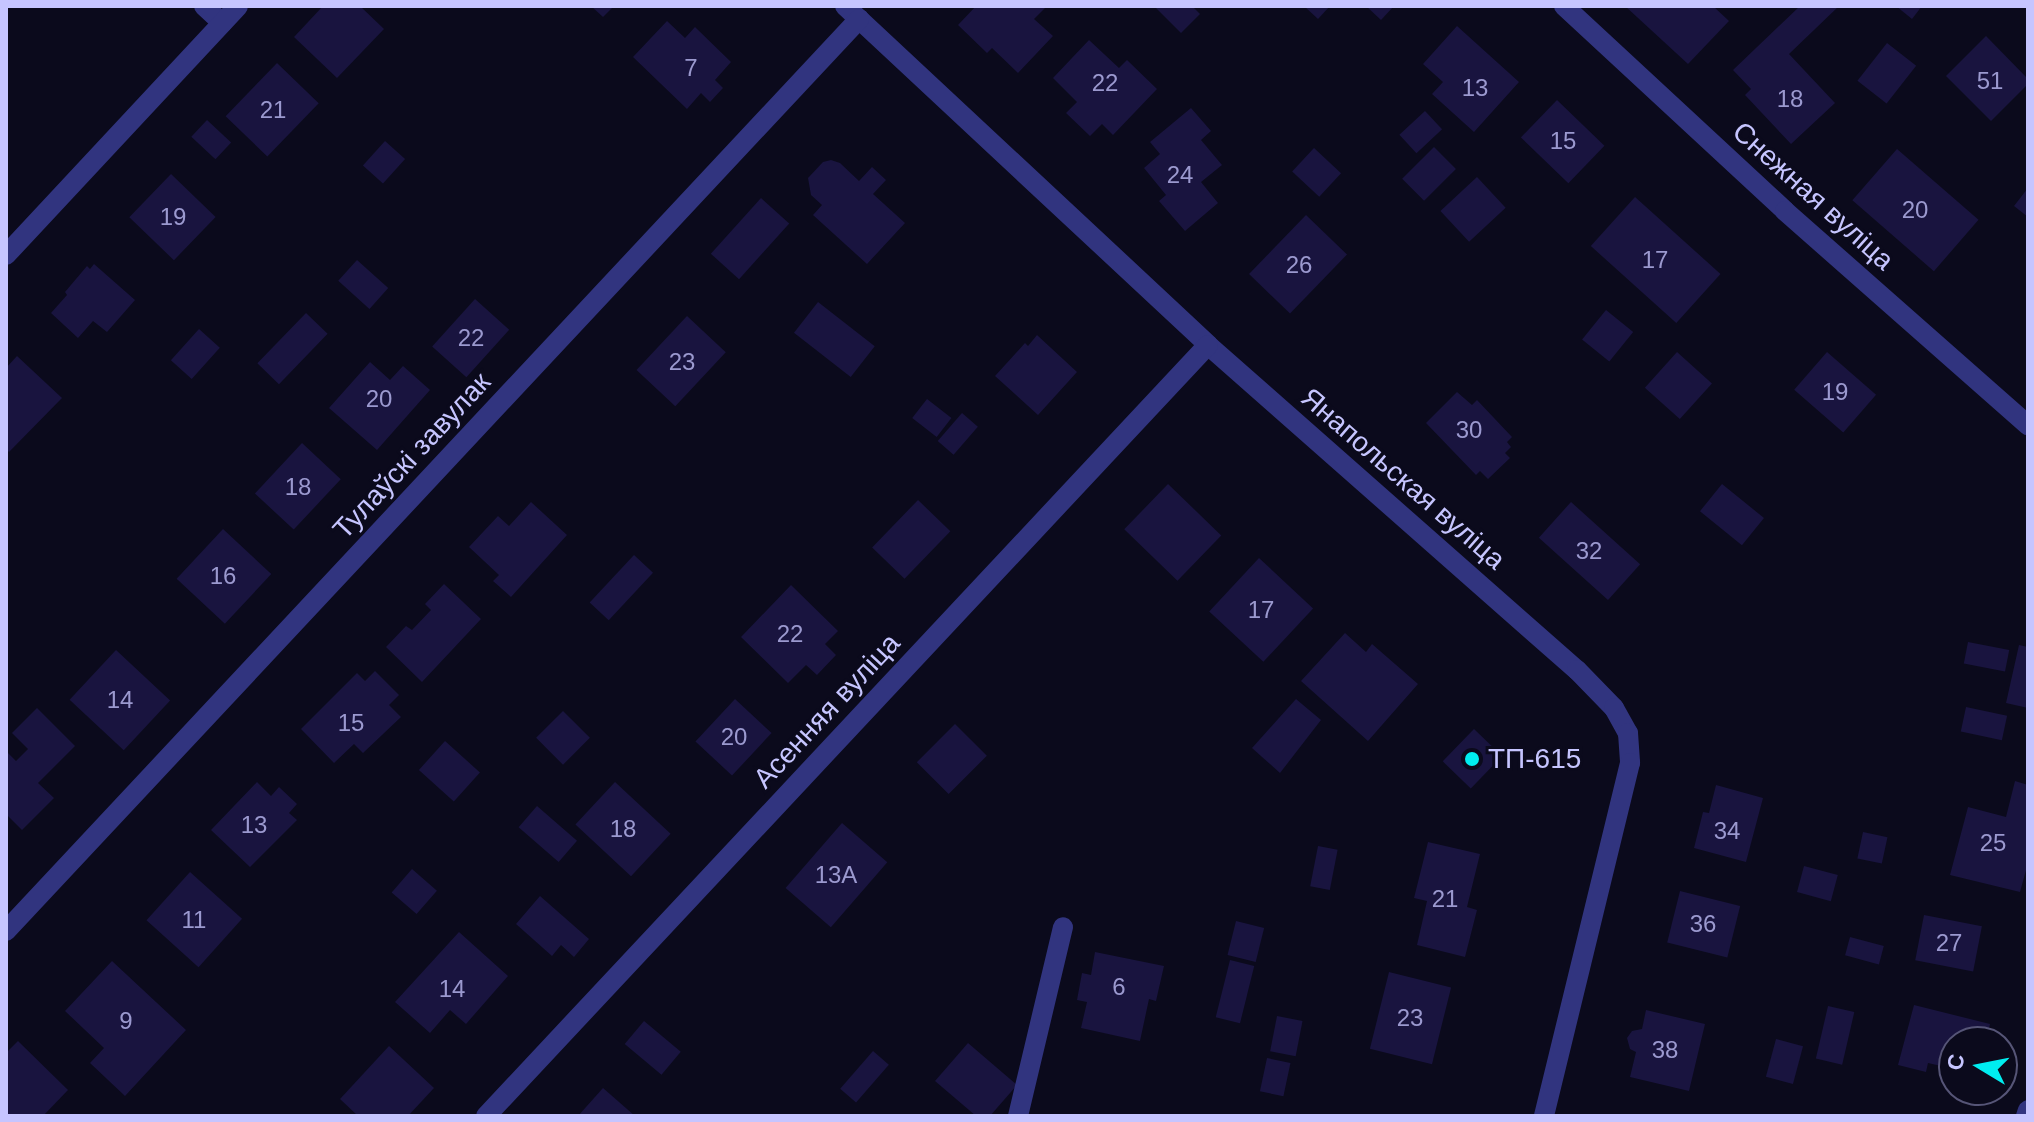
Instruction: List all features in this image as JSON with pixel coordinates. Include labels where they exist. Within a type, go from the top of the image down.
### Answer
[{"type":"street","points":[[204,6],[222,23]]},
{"type":"street","points":[[6,255],[238,6]]},
{"type":"street","name":"Снежная вуліца","points":[[1564,6],[1785,211],[2028,425]]},
{"type":"street","name":"Янапольская вуліца","points":[[852,12],[1208,345],[1577,670],[1614,708],[1628,733],[1630,763],[1544,1116]]},
{"type":"street","name":"Тулаўскі завулак","points":[[6,931],[852,12]]},
{"type":"street","name":"Асенняя вуліца","points":[[486,1116],[1208,345]]},
{"type":"street","points":[[1018,1116],[1063,927]]},
{"type":"street","points":[[2026,1116],[2028,1110]]},
{"type":"building","points":[[323,6],[360,6],[384,29],[337,78],[294,37]]},
{"type":"building","points":[[591,6],[614,6],[603,17]]},
{"type":"building","points":[[976,6],[1047,6],[1034,19],[1053,36],[1018,73],[992,48],[987,53],[958,25]]},
{"type":"building","points":[[1154,6],[1192,6],[1200,14],[1181,33]]},
{"type":"building","points":[[1304,6],[1330,6],[1318,19]]},
{"type":"building","points":[[1366,6],[1394,6],[1381,20]]},
{"type":"building","points":[[1625,6],[1713,6],[1729,21],[1688,64]]},
{"type":"building","points":[[1800,6],[1839,6],[1789,54],[1835,103],[1791,144],[1745,95],[1751,89],[1733,70]]},
{"type":"building","points":[[1896,6],[1922,6],[1912,19]]},
{"type":"building","points":[[667,21],[685,38],[695,27],[731,62],[715,80],[723,88],[710,102],[701,93],[687,109],[633,57]]},
{"type":"building","points":[[1457,26],[1519,82],[1474,132],[1432,94],[1443,82],[1423,64]]},
{"type":"building","points":[[1986,36],[2028,79],[2028,84],[1991,121],[1946,76]]},
{"type":"building","points":[[1089,40],[1119,68],[1127,60],[1157,89],[1113,135],[1102,124],[1090,136],[1066,113],[1077,102],[1053,78]]},
{"type":"building","points":[[1887,43],[1916,66],[1887,104],[1857,81]]},
{"type":"building","points":[[277,63],[319,103],[267,157],[226,116]]},
{"type":"building","points":[[1557,100],[1604,146],[1568,183],[1521,137]]},
{"type":"building","points":[[1191,108],[1211,131],[1201,140],[1222,165],[1201,182],[1218,203],[1185,231],[1159,201],[1166,195],[1144,168],[1160,154],[1150,142]]},
{"type":"building","points":[[1425,111],[1442,129],[1416,153],[1399,135]]},
{"type":"building","points":[[207,120],[231,143],[215,159],[191,137]]},
{"type":"building","points":[[385,141],[405,159],[383,184],[363,166]]},
{"type":"building","points":[[1434,147],[1456,169],[1424,201],[1402,179]]},
{"type":"building","points":[[1314,148],[1341,173],[1319,197],[1292,171]]},
{"type":"building","points":[[1897,149],[1979,220],[1934,271],[1852,200]]},
{"type":"building","points":[[831,160],[840,163],[859,181],[872,167],[886,180],[873,194],[905,223],[867,264],[813,215],[822,205],[811,195],[808,178],[823,162]]},
{"type":"building","points":[[171,174],[216,217],[174,260],[129,217]]},
{"type":"building","points":[[1477,177],[1506,208],[1469,242],[1440,211]]},
{"type":"building","points":[[2028,188],[2028,217],[2014,206]]},
{"type":"building","points":[[1635,197],[1720,274],[1676,323],[1591,246]]},
{"type":"building","points":[[761,198],[789,223],[739,279],[711,254]]},
{"type":"building","points":[[1306,215],[1347,255],[1290,314],[1249,274]]},
{"type":"building","points":[[357,260],[388,288],[369,309],[338,281]]},
{"type":"building","points":[[94,264],[135,300],[107,332],[93,321],[78,338],[51,313],[87,266],[90,269]]},
{"type":"building","points":[[475,299],[509,330],[466,377],[432,347]]},
{"type":"building","points":[[818,302],[875,346],[851,377],[794,333]]},
{"type":"building","points":[[1606,310],[1633,332],[1609,362],[1582,340]]},
{"type":"building","points":[[306,313],[328,334],[279,384],[257,363]]},
{"type":"building","points":[[687,316],[726,352],[675,406],[637,370]]},
{"type":"building","points":[[199,329],[220,348],[192,379],[171,360]]},
{"type":"building","points":[[1037,335],[1077,372],[1038,415],[995,376],[1025,343],[1028,346]]},
{"type":"building","points":[[1677,352],[1712,383],[1680,419],[1645,388]]},
{"type":"building","points":[[1827,352],[1876,395],[1843,432],[1794,390]]},
{"type":"building","points":[[17,356],[62,398],[9,452],[6,449],[6,368]]},
{"type":"building","points":[[370,362],[390,380],[403,366],[430,390],[377,450],[329,408]]},
{"type":"building","points":[[1457,392],[1472,405],[1477,400],[1512,437],[1507,442],[1511,447],[1505,453],[1510,458],[1488,479],[1480,471],[1476,475],[1426,423]]},
{"type":"building","points":[[927,399],[951,418],[937,437],[912,418]]},
{"type":"building","points":[[962,413],[978,427],[954,455],[938,441]]},
{"type":"building","points":[[302,443],[341,479],[294,530],[255,493]]},
{"type":"building","points":[[1168,484],[1221,535],[1177,581],[1124,529]]},
{"type":"building","points":[[1722,484],[1764,518],[1742,545],[1700,511]]},
{"type":"building","points":[[918,500],[950,531],[905,579],[872,547]]},
{"type":"building","points":[[531,502],[567,535],[511,597],[493,581],[499,575],[469,547],[498,516],[509,526]]},
{"type":"building","points":[[1571,502],[1640,564],[1608,600],[1539,538]]},
{"type":"building","points":[[223,529],[271,574],[225,624],[177,579]]},
{"type":"building","points":[[634,555],[653,573],[609,620],[590,603]]},
{"type":"building","points":[[1259,558],[1313,608],[1263,662],[1209,611]]},
{"type":"building","points":[[444,584],[481,619],[422,682],[386,647],[406,626],[412,630],[431,610],[425,604]]},
{"type":"building","points":[[791,585],[838,631],[825,644],[836,655],[817,675],[806,665],[788,683],[741,637]]},
{"type":"building","points":[[1345,633],[1366,652],[1372,644],[1418,684],[1368,741],[1301,681]]},
{"type":"building","points":[[1968,642],[2009,650],[2005,672],[1964,664]]},
{"type":"building","points":[[2019,645],[2028,647],[2028,708],[2006,703]]},
{"type":"building","points":[[116,650],[170,700],[124,750],[70,700]]},
{"type":"building","points":[[375,671],[399,695],[389,705],[401,717],[363,753],[354,744],[334,763],[301,729],[357,673],[365,681]]},
{"type":"building","points":[[735,699],[772,733],[732,776],[695,741]]},
{"type":"building","points":[[1296,699],[1321,720],[1280,773],[1252,748]]},
{"type":"building","points":[[1966,707],[2007,716],[2002,740],[1961,731]]},
{"type":"building","points":[[37,708],[75,746],[38,783],[54,798],[22,830],[6,814],[6,751],[16,761],[28,749],[12,733]]},
{"type":"building","points":[[563,711],[590,738],[563,765],[536,738]]},
{"type":"building","points":[[955,724],[987,756],[949,794],[917,762]]},
{"type":"building","name":"ТП-615","points":[[1474,729],[1502,756],[1471,788],[1443,761]]},
{"type":"building","points":[[445,741],[480,772],[454,801],[419,770]]},
{"type":"building","points":[[2015,781],[2028,785],[2028,863],[2020,892],[1950,875],[1968,807],[2006,817]]},
{"type":"building","points":[[257,782],[271,796],[279,787],[297,804],[289,813],[297,820],[250,867],[211,830]]},
{"type":"building","points":[[615,782],[671,834],[631,876],[575,824]]},
{"type":"building","points":[[1716,785],[1763,798],[1746,862],[1694,848],[1703,812],[1709,813]]},
{"type":"building","points":[[537,806],[577,841],[559,862],[519,827]]},
{"type":"building","points":[[842,823],[887,862],[831,927],[786,888]]},
{"type":"building","points":[[1863,832],[1887,837],[1882,864],[1857,858]]},
{"type":"building","points":[[1428,842],[1480,854],[1467,907],[1477,910],[1465,957],[1417,945],[1427,901],[1414,898]]},
{"type":"building","points":[[1318,846],[1338,850],[1330,890],[1310,886]]},
{"type":"building","points":[[1804,866],[1838,875],[1831,901],[1797,892]]},
{"type":"building","points":[[412,869],[437,891],[417,914],[392,892]]},
{"type":"building","points":[[190,872],[242,919],[199,967],[147,920]]},
{"type":"building","points":[[1680,891],[1740,906],[1727,957],[1667,942]]},
{"type":"building","points":[[540,896],[589,939],[574,957],[561,945],[552,956],[516,924]]},
{"type":"building","points":[[1924,915],[1982,926],[1973,971],[1915,960]]},
{"type":"building","points":[[1236,921],[1264,928],[1256,962],[1228,955]]},
{"type":"building","points":[[459,932],[508,976],[466,1024],[450,1010],[430,1033],[395,1002]]},
{"type":"building","points":[[1850,937],[1884,946],[1879,964],[1845,955]]},
{"type":"building","points":[[1095,952],[1164,966],[1156,1001],[1149,999],[1140,1041],[1081,1028],[1087,1002],[1077,1000],[1082,973],[1091,975]]},
{"type":"building","points":[[1230,960],[1254,966],[1240,1023],[1216,1017]]},
{"type":"building","points":[[112,961],[186,1030],[125,1096],[90,1063],[104,1048],[65,1011]]},
{"type":"building","points":[[1389,972],[1451,987],[1432,1064],[1370,1049]]},
{"type":"building","points":[[1914,1005],[1990,1024],[1938,1026],[1938,1065],[1928,1063],[1926,1072],[1898,1065]]},
{"type":"building","points":[[1828,1006],[1854,1012],[1842,1065],[1816,1059]]},
{"type":"building","points":[[1646,1010],[1705,1024],[1689,1091],[1630,1077],[1636,1052],[1630,1049],[1627,1038],[1632,1031],[1642,1029]]},
{"type":"building","points":[[1277,1016],[1303,1021],[1296,1056],[1270,1051]]},
{"type":"building","points":[[644,1021],[681,1052],[661,1075],[625,1044]]},
{"type":"building","points":[[1776,1039],[1803,1046],[1793,1084],[1766,1077]]},
{"type":"building","points":[[18,1041],[68,1090],[43,1116],[6,1116],[6,1053]]},
{"type":"building","points":[[968,1043],[1017,1085],[990,1116],[976,1116],[935,1081]]},
{"type":"building","points":[[389,1046],[434,1088],[408,1116],[358,1116],[340,1099]]},
{"type":"building","points":[[873,1051],[889,1065],[856,1103],[840,1089]]},
{"type":"building","points":[[1267,1058],[1290,1063],[1283,1096],[1260,1091]]},
{"type":"building","points":[[603,1088],[635,1116],[578,1116]]},
{"type":"place","name":"ТП-615","points":[[1472,759]]}]
